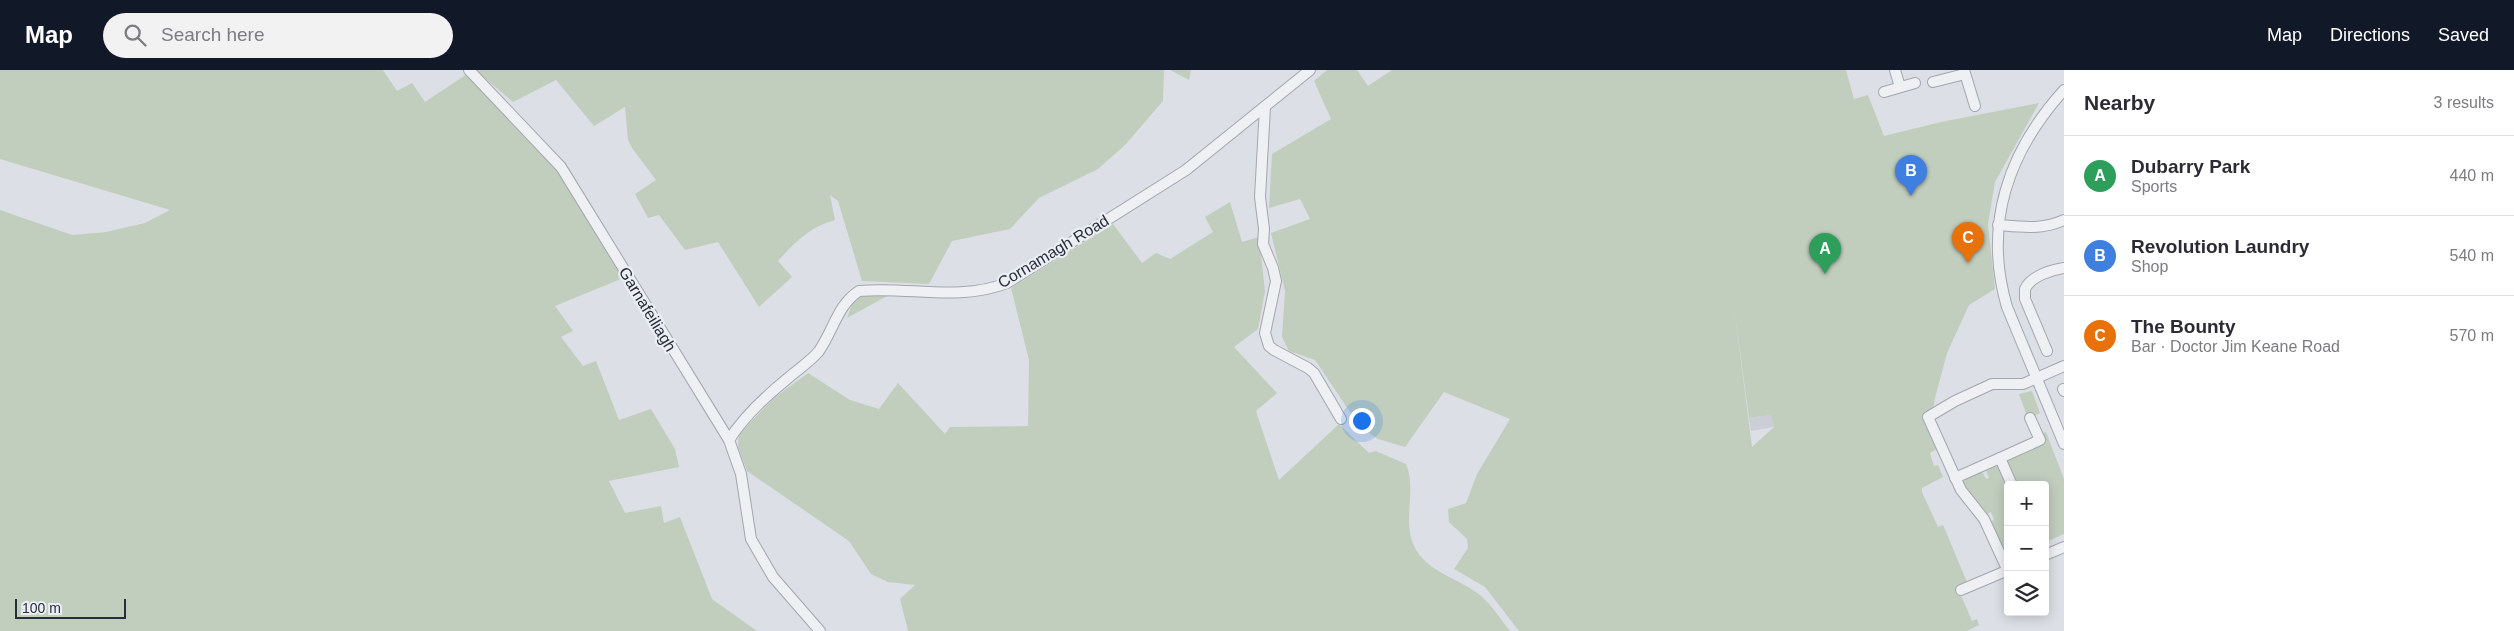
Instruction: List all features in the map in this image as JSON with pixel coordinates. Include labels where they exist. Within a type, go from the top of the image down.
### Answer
[{"type":"street","name":"Garnafeiliagh","points":[[469,70],[561,167],[729,440],[741,474],[751,539],[773,577],[820,631]]},
{"type":"street","name":"Cornamagh Road","points":[[729,440],[738,425],[773,390],[809,362],[820,349],[850,297],[859,291],[961,293],[993,288],[1006,283],[1186,170],[1310,70]]},
{"type":"street","points":[[1895,70],[1900,87]]},
{"type":"street","points":[[1933,82],[1964,72],[1975,106]]},
{"type":"street","points":[[1884,92],[1914,83]]},
{"type":"street","points":[[2064,90],[2028,136],[2008,182],[1998,225],[1997,253],[2001,285],[2014,326],[2064,444]]},
{"type":"street","points":[[1265,107],[1260,197],[1264,229],[1263,244],[1276,280],[1265,333],[1269,346],[1308,368],[1314,374],[1341,418]]},
{"type":"street","points":[[1998,225],[2034,228],[2052,225],[2064,220]]},
{"type":"street","points":[[2047,351],[2025,299],[2025,289],[2032,280],[2064,268]]},
{"type":"street","points":[[2004,564],[1984,519],[1961,490],[1928,418],[1958,399],[1992,384],[2019,384],[2064,366]]},
{"type":"street","points":[[1955,478],[2040,440],[2030,418]]},
{"type":"street","points":[[2000,458],[2010,481]]},
{"type":"street","points":[[2049,553],[2064,547]]},
{"type":"street","points":[[1962,590],[2004,572]]},
{"type":"shaded area","points":[[1771,415],[1774,427],[1751,431],[1749,418]]},
{"type":"green space","points":[[0,70],[383,70],[397,91],[412,83],[425,102],[470,72],[558,173],[628,276],[555,306],[573,331],[561,337],[583,366],[596,361],[619,420],[651,409],[675,449],[679,467],[609,481],[625,513],[661,506],[664,523],[680,517],[712,599],[757,631],[0,631],[0,210],[72,235],[106,232],[145,223],[170,210],[0,159]]},
{"type":"green space","points":[[475,70],[1164,70],[1163,101],[1125,145],[1098,169],[1039,198],[1010,229],[952,241],[929,284],[862,281],[838,201],[830,195],[835,220],[818,226],[811,231],[778,261],[792,277],[759,307],[718,242],[685,250],[659,215],[648,218],[635,194],[656,180],[628,140],[625,107],[594,126],[556,80],[513,102]]},
{"type":"green space","points":[[1170,70],[1191,70],[1189,80]]},
{"type":"green space","points":[[1327,70],[1357,70],[1368,86],[1392,70],[1846,70],[1854,99],[1868,95],[1884,136],[1941,122],[2039,103],[1995,182],[1988,224],[1995,289],[1969,305],[1947,353],[1935,398],[1930,432],[1937,449],[1930,453],[1934,466],[1938,465],[1943,477],[1922,488],[1922,492],[1938,527],[1943,525],[1967,582],[1959,585],[1960,593],[1972,621],[1977,619],[1979,625],[1967,631],[1519,631],[1485,587],[1454,569],[1468,548],[1467,539],[1449,522],[1448,509],[1466,503],[1477,474],[1510,419],[1444,392],[1405,447],[1378,439],[1360,427],[1315,360],[1289,351],[1282,337],[1285,291],[1271,233],[1310,219],[1300,199],[1269,208],[1272,154],[1331,119],[1314,81]],"holes":[[[1734,307],[1749,418],[1771,415],[1774,427],[1752,447]]]},
{"type":"green space","points":[[1230,202],[1242,242],[1259,237],[1265,291],[1258,329],[1234,347],[1277,393],[1256,411],[1279,480],[1339,424],[1369,453],[1376,451],[1406,464],[1410,484],[1409,526],[1414,546],[1427,563],[1435,569],[1481,596],[1493,608],[1510,631],[908,631],[900,599],[915,585],[888,582],[871,574],[849,541],[747,471],[738,447],[739,434],[774,398],[808,373],[850,400],[879,409],[898,383],[945,434],[950,427],[1028,426],[1029,360],[1011,288],[1113,224],[1142,263],[1156,253],[1170,259],[1213,232],[1205,217]]},
{"type":"green space","points":[[863,295],[889,295],[847,318],[853,301]]},
{"type":"green space","points":[[2032,391],[2040,413],[2028,419],[2019,394]]},
{"type":"green space","points":[[2046,432],[2064,479],[2064,534],[2049,541],[2049,481],[2013,481],[2006,463],[2009,458],[2046,441],[2041,434]]},
{"type":"green space","points":[[1998,467],[2004,481],[2004,553],[1990,522],[1994,520],[1991,512],[1987,514],[1963,483],[1964,479],[1982,471],[1986,479],[1989,478],[1986,470]]},
{"type":"place","name":"Revolution Laundry","points":[[1911,196]]},
{"type":"place","name":"The Bounty","points":[[1968,263]]},
{"type":"place","name":"Dubarry Park","points":[[1825,274]]}]
